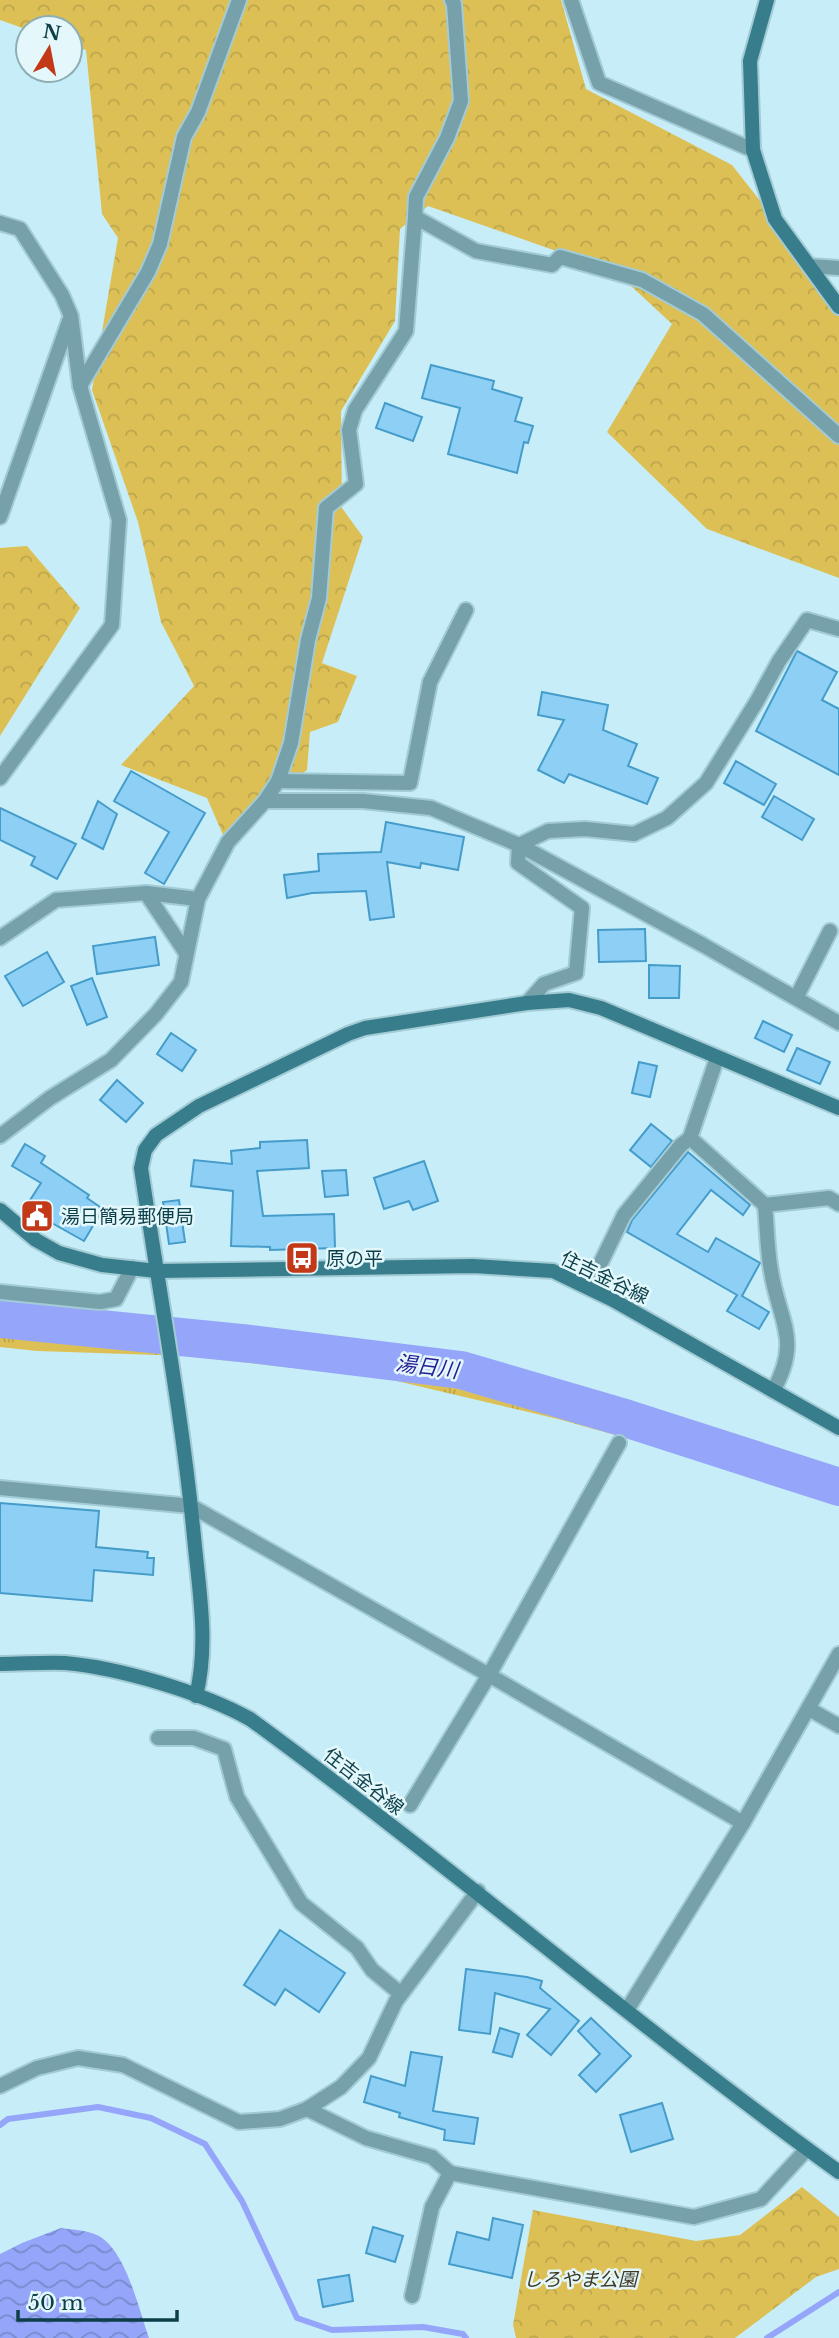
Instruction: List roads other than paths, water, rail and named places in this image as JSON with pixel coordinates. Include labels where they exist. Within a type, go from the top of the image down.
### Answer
[{"type":"main road","points":[[767,0],[750,61],[753,149],[775,219],[839,307]]},
{"type":"main road","points":[[195,1696],[201,1668],[202,1621],[191,1506],[172,1356],[141,1168],[145,1150],[156,1135],[199,1106],[348,1034],[393,1022],[527,1003],[569,1000],[601,1008],[839,1108]]},
{"type":"main road","name":"住吉金谷線","points":[[0,1210],[36,1240],[59,1253],[102,1265],[157,1271],[473,1266],[553,1271],[589,1287],[839,1428]]},
{"type":"main road","name":"住吉金谷線","points":[[0,1664],[65,1663],[137,1676],[228,1707],[250,1719],[478,1891],[758,2113],[839,2172]]},
{"type":"street","points":[[80,386],[148,272],[160,244],[184,136],[198,112],[239,0]]},
{"type":"street","points":[[0,1136],[50,1098],[111,1060],[156,1014],[181,982],[198,899],[228,842],[265,802],[278,781],[291,743],[319,598],[326,508],[356,484],[349,430],[355,410],[405,331],[416,197],[447,138],[461,101],[452,0]]},
{"type":"street","points":[[571,0],[600,83],[753,149]]},
{"type":"street","points":[[415,217],[476,251],[552,265],[560,257],[642,280],[654,286],[703,314],[839,436]]},
{"type":"street","points":[[0,223],[20,229],[62,295],[71,316],[80,386],[119,520],[111,625],[0,778]]},
{"type":"street","points":[[810,266],[839,268]]},
{"type":"street","points":[[0,517],[71,316]]},
{"type":"street","points":[[278,781],[410,783],[430,682],[466,610]]},
{"type":"street","points":[[519,845],[548,831],[585,830],[634,834],[667,817],[706,783],[779,661],[807,620],[839,629]]},
{"type":"street","points":[[265,802],[363,801],[431,808],[519,845],[839,1023]]},
{"type":"street","points":[[519,845],[518,863],[582,908],[576,974],[544,985],[527,1003]]},
{"type":"street","points":[[0,937],[56,900],[146,893],[198,899]]},
{"type":"street","points":[[146,893],[186,953]]},
{"type":"street","points":[[796,998],[830,931]]},
{"type":"street","points":[[589,1287],[624,1215],[681,1145],[690,1138],[717,1058]]},
{"type":"street","points":[[690,1138],[765,1205],[771,1272],[788,1337],[785,1370],[773,1391]]},
{"type":"street","points":[[765,1205],[830,1198],[839,1204]]},
{"type":"street","points":[[0,1293],[100,1302],[116,1299],[132,1268]]},
{"type":"street","points":[[410,1805],[489,1675],[619,1443]]},
{"type":"street","points":[[0,1488],[191,1506],[743,1823]]},
{"type":"street","points":[[627,2010],[743,1823],[839,1654]]},
{"type":"street","points":[[809,1709],[839,1726]]},
{"type":"street","points":[[158,1738],[194,1738],[225,1749],[237,1797],[301,1903],[357,1948],[372,1970],[401,1994]]},
{"type":"street","points":[[0,2086],[37,2068],[78,2058],[123,2065],[239,2122],[280,2119],[307,2109],[341,2087],[369,2058],[401,1994],[478,1891]]},
{"type":"street","points":[[307,2109],[366,2138],[432,2157],[450,2173],[694,2217],[761,2199],[807,2148]]},
{"type":"street","points":[[412,2296],[432,2207],[450,2173]]},
{"type":"water","points":[[61,2228],[99,2236],[117,2254],[130,2282],[149,2338],[0,2338],[0,2254]]},
{"type":"waterway","name":"湯日川","points":[[0,1319],[251,1344],[461,1370],[625,1418],[839,1487]]},
{"type":"waterway","points":[[0,2125],[8,2119],[98,2107],[151,2118],[205,2144],[242,2201],[297,2318],[332,2330],[423,2327],[463,2334],[466,2338]]},
{"type":"waterway","points":[[767,2338],[839,2292]]},
{"type":"place","name":"湯日簡易郵便局","points":[[37,1216]]},
{"type":"place","name":"原の平","points":[[302,1258]]},
{"type":"park label","name":"しろやま公園","points":[[580,2279]]}]
